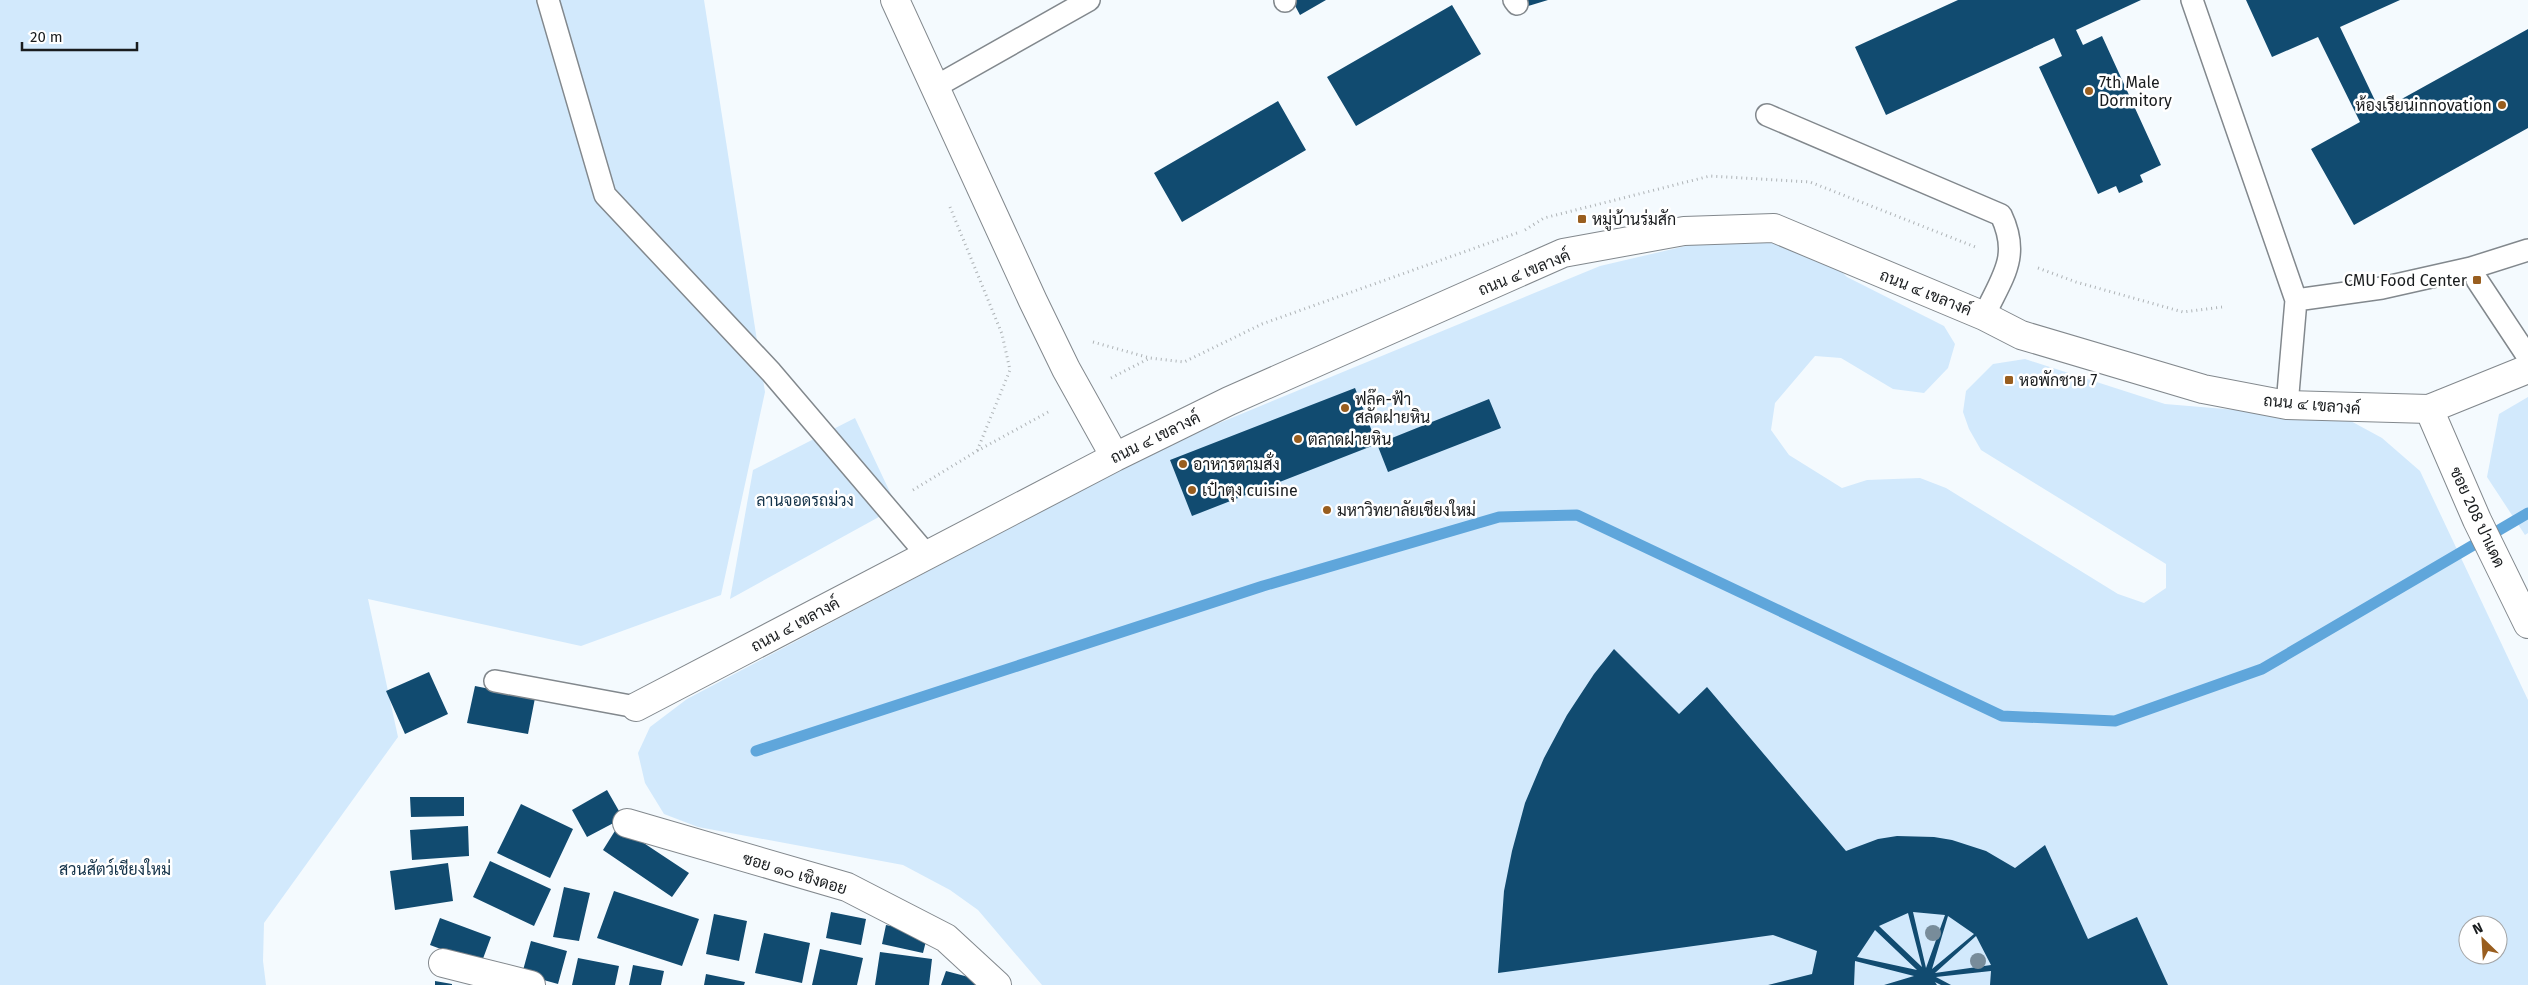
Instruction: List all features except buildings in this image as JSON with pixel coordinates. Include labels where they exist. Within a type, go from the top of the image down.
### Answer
[{"type":"street","points":[[895,0],[1033,301],[1066,369],[1082,394],[1115,457]]},
{"type":"street","name":"ถนน ๔ เขลางค์","points":[[636,707],[1115,457],[1229,401],[1563,253],[1684,231],[1774,228],[1984,316],[2021,334],[2203,389],[2287,404],[2429,409],[2528,369]]},
{"type":"street","name":"ซอย 208 ปาแดด","points":[[2429,409],[2477,520],[2528,624]]},
{"type":"street","name":"ซอย ๑๐ เชิงดอย","points":[[627,823],[847,887],[946,938],[997,985]]},
{"type":"street","points":[[443,963],[531,985]]},
{"type":"lane","points":[[548,0],[605,195],[770,372],[927,555]]},
{"type":"lane","points":[[935,87],[1089,0]]},
{"type":"lane","points":[[2192,0],[2296,300],[2287,404]]},
{"type":"lane","points":[[1767,115],[2001,215],[2008,230],[2010,258],[1984,316]]},
{"type":"lane","points":[[2296,300],[2382,288],[2471,268],[2528,250]]},
{"type":"lane","points":[[2476,280],[2528,357]]},
{"type":"lane","points":[[495,681],[636,707]]},
{"type":"path","points":[[946,199],[1002,334],[1010,370],[977,451]]},
{"type":"path","points":[[886,507],[977,451],[1150,358]]},
{"type":"green space","name":"สวนสัตว์เชียงใหม่","points":[[0,0],[704,0],[765,392],[721,595],[581,646],[368,599],[398,737],[264,923],[263,961],[266,985],[0,985]]},
{"type":"green space","points":[[1737,234],[1787,234],[1837,267],[1847,277],[1944,326],[1955,344],[1948,368],[1924,393],[1893,389],[1841,358],[1815,356],[1775,403],[1771,430],[1789,455],[1842,488],[1867,480],[1920,478],[1946,488],[2118,594],[2144,603],[2166,588],[2166,564],[1981,450],[1969,429],[1963,412],[1966,391],[1993,364],[2025,359],[2165,404],[2347,419],[2382,438],[2420,471],[2528,700],[2528,985],[1042,985],[978,910],[950,890],[903,865],[698,827],[664,814],[645,783],[638,753],[650,727],[687,699],[1166,445],[1600,266]]},
{"type":"green space","points":[[2528,397],[2528,533],[2525,535],[2487,477],[2499,414]]},
{"type":"green space","name":"ลานจอดรถม่วง","points":[[855,418],[897,507],[730,599],[753,470]]},
{"type":"waterway","points":[[756,751],[1263,586],[1499,517],[1577,515],[2002,716],[2115,721],[2262,669],[2528,513]]},
{"type":"place","name":"7th Male Dormitory","points":[[2089,91]]},
{"type":"place","name":"ห้องเรียนinnovation","points":[[2502,105]]},
{"type":"place","name":"หมู่บ้านร่มสัก","points":[[1582,219]]},
{"type":"place","name":"CMU Food Center","points":[[2477,280]]},
{"type":"place","name":"หอพักชาย 7","points":[[2009,380]]},
{"type":"place","name":"ฟลุ๊ค-ฟ้า สลัดฝายหิน","points":[[1345,408]]},
{"type":"place","name":"ตลาดฝายหิน","points":[[1298,439]]},
{"type":"place","name":"อาหารตามสั่ง","points":[[1183,464]]},
{"type":"place","name":"เป๋าตุง cuisine","points":[[1192,490]]},
{"type":"place","name":"มหาวิทยาลัยเชียงใหม่","points":[[1327,510]]}]
